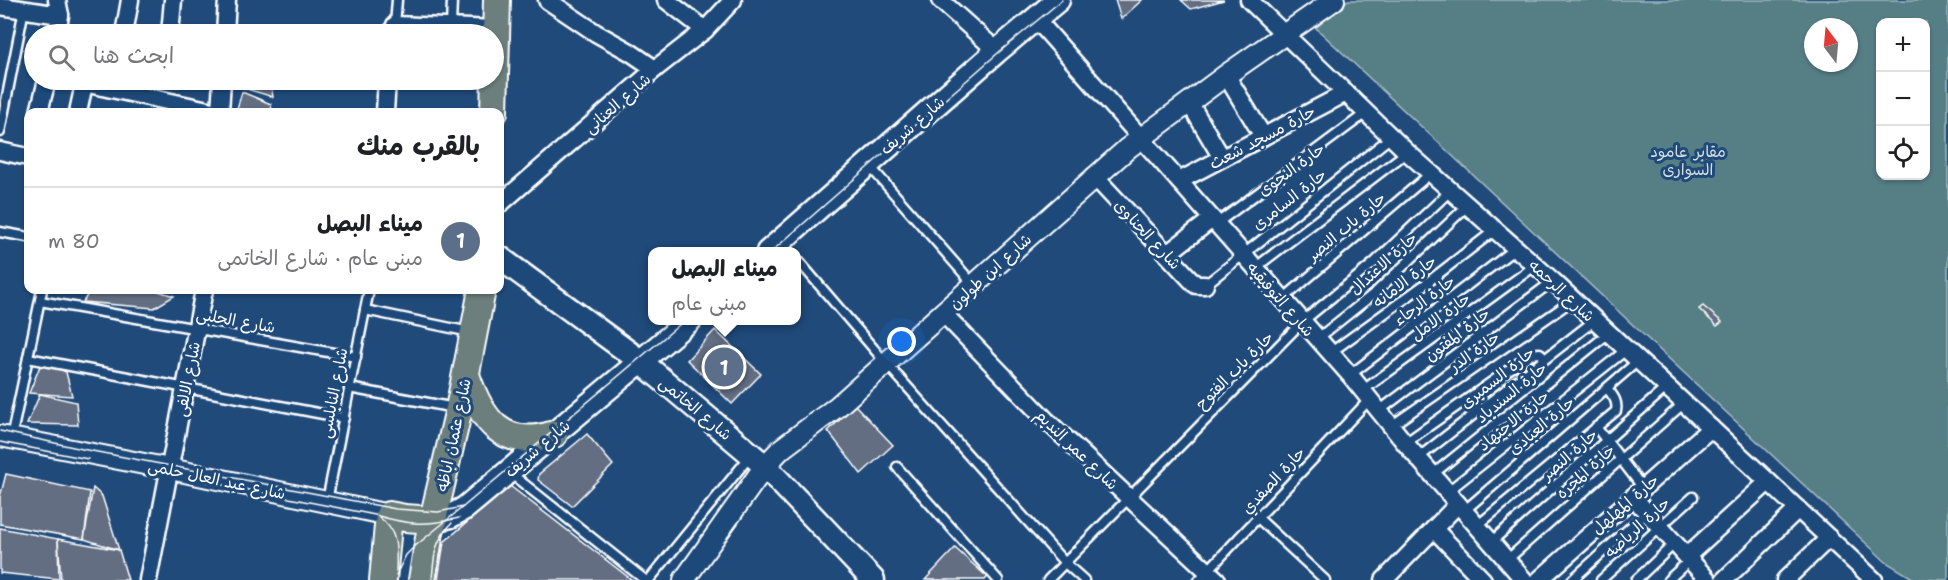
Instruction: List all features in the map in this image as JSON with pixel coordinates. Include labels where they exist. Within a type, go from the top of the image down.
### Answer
[{"type":"main road","points":[[496,24],[497,0]]},
{"type":"main road","name":"شارع شريف","points":[[778,246],[868,164],[1058,0]]},
{"type":"main road","points":[[494,108],[495,90]]},
{"type":"main road","name":"شارع الخاتمى","points":[[504,261],[641,362],[758,460],[873,580]]},
{"type":"main road","name":"شارع عثمان اباظه","points":[[422,580],[481,294]]},
{"type":"main road","name":"شارع شريف","points":[[434,520],[451,516],[465,508],[685,325]]},
{"type":"main road","points":[[466,375],[480,410],[489,423],[502,433],[516,438],[532,439],[554,434]]},
{"type":"main road","points":[[383,580],[389,515]]},
{"type":"main road","name":"شارع عبد العال حلمى","points":[[389,515],[434,520]]},
{"type":"street","points":[[126,24],[130,0]]},
{"type":"street","points":[[171,24],[173,0]]},
{"type":"street","points":[[226,24],[227,0]]},
{"type":"street","points":[[547,0],[655,69]]},
{"type":"street","name":"شارع العنانى","points":[[504,201],[655,69],[705,30],[733,0]]},
{"type":"street","points":[[940,0],[997,51]]},
{"type":"street","name":"شارع الرحمه","points":[[1249,0],[1430,174],[1553,280],[1683,404],[1829,538],[1864,577]]},
{"type":"street","name":"شارع ابن طولون","points":[[684,580],[758,460],[781,449],[838,406],[1141,137],[1334,0]]},
{"type":"street","points":[[670,1],[705,30]]},
{"type":"street","points":[[0,6],[24,9],[58,8],[57,24]]},
{"type":"street","name":"شارع التوفيقيه","points":[[1036,19],[1350,375],[1432,475],[1524,580]]},
{"type":"street","points":[[1226,75],[1263,136]]},
{"type":"street","points":[[40,108],[44,90]]},
{"type":"street","points":[[79,108],[83,90]]},
{"type":"street","points":[[124,90],[202,108]]},
{"type":"street","points":[[219,108],[221,90]]},
{"type":"street","points":[[385,108],[386,90]]},
{"type":"street","name":"حارة مسجد شعث","points":[[1179,181],[1346,93]]},
{"type":"street","points":[[1189,102],[1222,158]]},
{"type":"street","points":[[0,151],[24,155]]},
{"type":"street","name":"شارع الحناوى","points":[[1095,176],[1193,282],[1200,286],[1205,285]]},
{"type":"street","name":"حارة النجوى","points":[[1167,254],[1214,222]]},
{"type":"street","name":"شارع الالفى","points":[[148,580],[203,294]]},
{"type":"street","name":"شارع عمر النديم","points":[[943,313],[1047,422],[1129,498],[1208,577]]},
{"type":"street","name":"حارة المهلهل","points":[[1539,580],[1711,428]]},
{"type":"street","name":"شارع عبد العال حلمى","points":[[6,437],[389,515]]},
{"type":"street","points":[[1689,558],[1768,482]]},
{"type":"street","points":[[1638,492],[1647,513],[1707,579]]},
{"type":"street","points":[[1384,580],[1434,530],[1456,502]]},
{"type":"street","points":[[1724,580],[1798,509]]},
{"type":"street","points":[[1434,530],[1483,580]]},
{"type":"street","points":[[1785,580],[1829,538]]},
{"type":"lane","points":[[395,24],[397,0]]},
{"type":"lane","points":[[451,24],[452,0]]},
{"type":"lane","points":[[0,132],[24,9]]},
{"type":"lane","name":"حارة النجوى","points":[[1214,222],[1366,113]]},
{"type":"lane","name":"حارة السامرى","points":[[1205,285],[1391,137]]},
{"type":"lane","points":[[1255,269],[1407,152]]},
{"type":"lane","points":[[868,164],[974,286]]},
{"type":"lane","name":"حارة باب النصر","points":[[1282,300],[1430,174]]},
{"type":"lane","name":"حارة باب الفتوح","points":[[1048,580],[1302,322],[1375,261],[1450,191]]},
{"type":"lane","name":"حارة الاعتدال","points":[[1316,339],[1376,292],[1467,206]]},
{"type":"lane","name":"حارة الامانه","points":[[1329,353],[1428,282],[1495,230]]},
{"type":"lane","points":[[0,231],[24,236]]},
{"type":"lane","name":"حارة الرجاء","points":[[1350,375],[1516,247]]},
{"type":"lane","points":[[801,264],[886,363],[1065,563],[1084,580]]},
{"type":"lane","name":"حارة الامل","points":[[1370,400],[1536,265]]},
{"type":"lane","name":"حارة المفتون","points":[[1370,400],[1553,280]]},
{"type":"lane","points":[[6,437],[28,358],[41,294]]},
{"type":"lane","name":"شارع النابلسى","points":[[327,502],[368,294]]},
{"type":"lane","name":"حارة الدر","points":[[1391,426],[1573,300]]},
{"type":"lane","name":"شارع الحلبى","points":[[40,301],[356,357]]},
{"type":"lane","points":[[365,310],[474,333]]},
{"type":"lane","name":"حارة السميرى","points":[[1418,458],[1595,320]]},
{"type":"lane","name":"حارة السندباد","points":[[1432,475],[1609,333]]},
{"type":"lane","points":[[1405,443],[1531,354],[1540,353],[1546,358]]},
{"type":"lane","name":"حارة العبادى","points":[[1456,502],[1607,388],[1632,355]]},
{"type":"lane","name":"حارة الاجتهاد","points":[[1456,502],[1632,355]]},
{"type":"lane","points":[[28,358],[344,418]]},
{"type":"lane","points":[[349,388],[459,409]]},
{"type":"lane","points":[[1477,525],[1616,411],[1616,400],[1607,388]]},
{"type":"lane","name":"حارة النصر","points":[[1491,542],[1666,388]]},
{"type":"lane","name":"حارة الصفدي","points":[[1208,577],[1258,518],[1370,400]]},
{"type":"lane","name":"حارة المجره","points":[[1507,561],[1683,404]]},
{"type":"lane","points":[[1596,427],[1621,459],[1638,492]]},
{"type":"lane","points":[[508,472],[647,580],[758,460]]},
{"type":"lane","points":[[897,467],[998,580]]},
{"type":"lane","name":"حارة الرياضه","points":[[1601,580],[1694,497]]},
{"type":"lane","points":[[1572,580],[1647,513]]},
{"type":"lane","points":[[1258,518],[1325,580]]},
{"type":"lane","points":[[1636,580],[1675,543]]},
{"type":"lane","points":[[1668,580],[1689,558]]},
{"type":"green space","name":"مقابر عامود السوارى","points":[[1348,0],[1948,0],[1948,580],[1914,579],[1886,562],[1316,28]]},
{"type":"building","points":[[1115,0],[1142,0],[1121,19]]},
{"type":"building","points":[[1181,0],[1224,0],[1191,9]]},
{"type":"building","points":[[250,90],[272,90],[273,97]]},
{"type":"building","points":[[242,92],[271,104],[272,108],[237,108]]},
{"type":"building","points":[[88,294],[168,294],[174,296],[154,308],[83,302]]},
{"type":"building","points":[[1703,306],[1722,322],[1717,326],[1699,309]]},
{"type":"building","points":[[715,330],[761,374],[732,404],[687,360]]},
{"type":"building","points":[[42,361],[66,372],[72,396],[29,393]]},
{"type":"building","points":[[40,394],[76,402],[78,425],[27,424]]},
{"type":"building","points":[[1560,402],[1568,415],[1555,424],[1546,413]]},
{"type":"building","points":[[855,405],[893,445],[861,474],[828,431]]},
{"type":"building","points":[[587,434],[613,465],[572,506],[538,480],[539,474]]},
{"type":"building","points":[[6,474],[90,492],[84,539],[0,524],[0,497]]},
{"type":"building","points":[[510,486],[632,580],[438,580],[444,542]]},
{"type":"building","points":[[93,488],[102,496],[119,550],[84,539]]},
{"type":"building","points":[[0,528],[58,539],[59,579],[0,573]]},
{"type":"building","points":[[58,539],[119,550],[128,580],[61,580]]},
{"type":"building","points":[[955,548],[984,574],[991,573],[985,580],[925,580]]},
{"type":"tram line","points":[[777,247],[998,53],[1062,0]]},
{"type":"tram line","points":[[396,575],[406,555],[414,547],[679,325]]},
{"type":"tram line","points":[[0,431],[87,450],[396,509],[438,512],[463,507]]},
{"type":"tram line","points":[[0,442],[88,459]]},
{"type":"tram line","points":[[203,481],[398,521],[426,523],[459,518]]},
{"type":"tram line","points":[[379,517],[393,534],[396,548],[396,571]]},
{"type":"tram line","points":[[432,580],[434,556],[438,543],[452,523]]},
{"type":"place","name":"ميناء البصل","points":[[724,367]]}]
